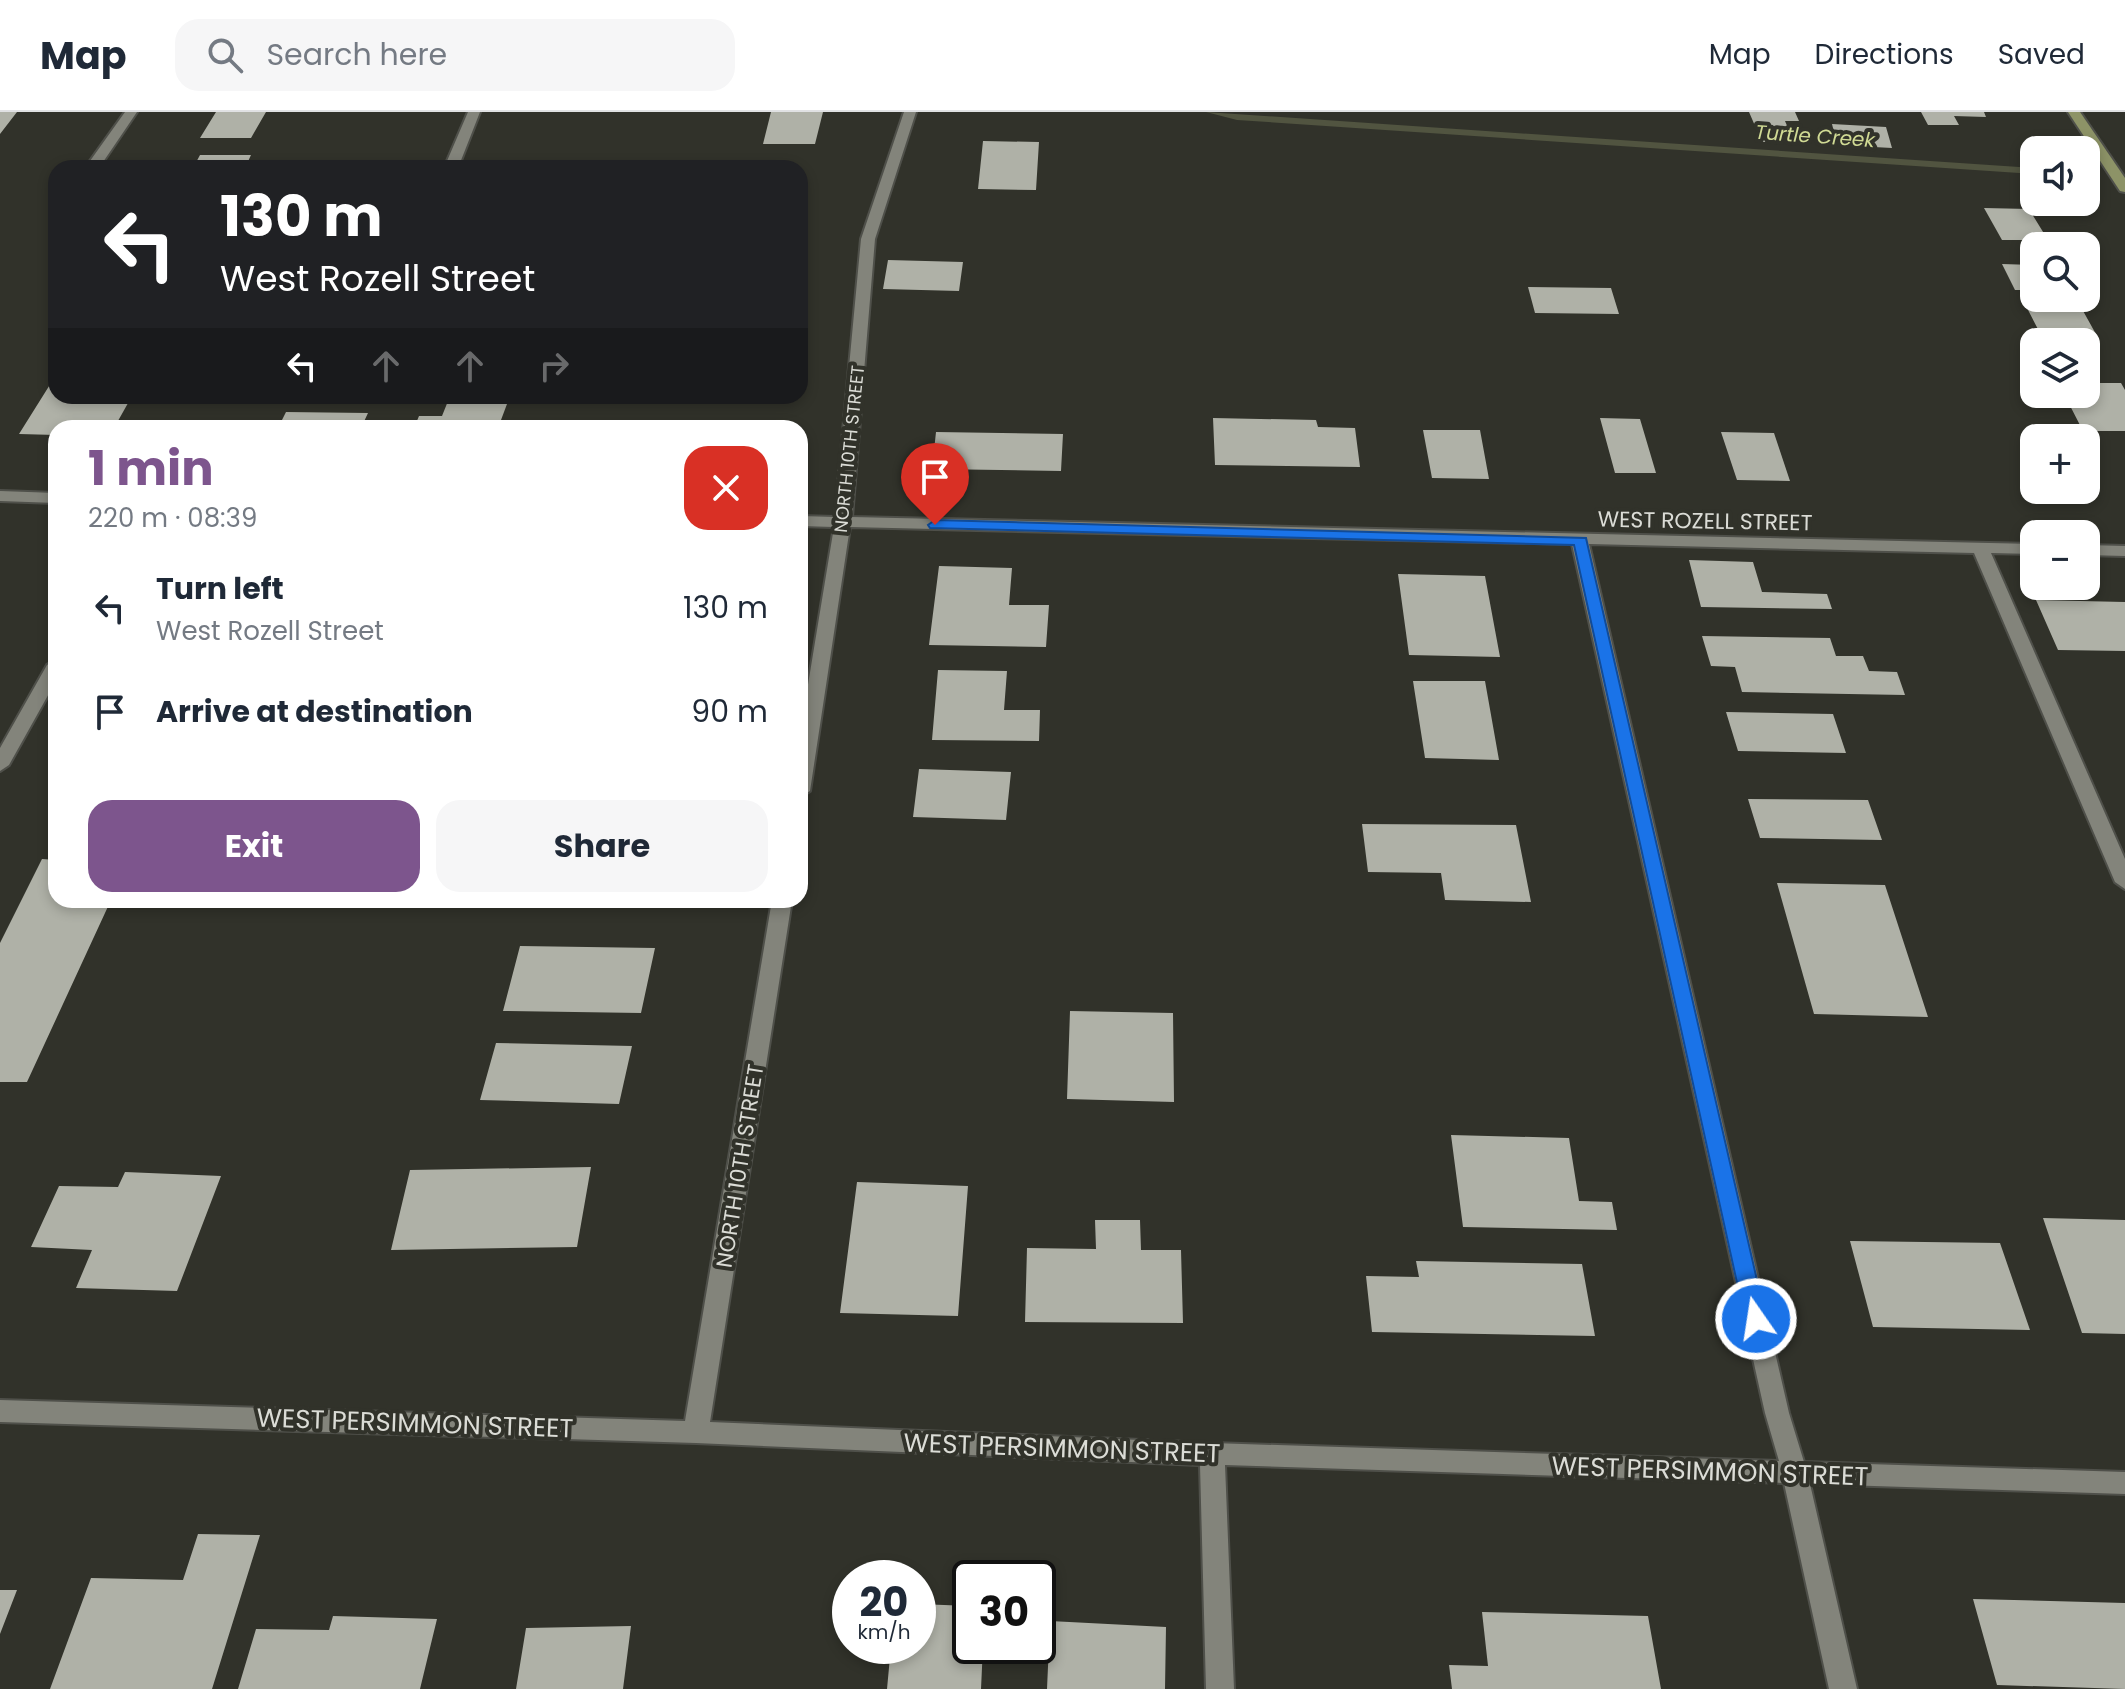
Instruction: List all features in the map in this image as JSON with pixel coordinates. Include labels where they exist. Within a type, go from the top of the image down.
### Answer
[{"type":"main road","points":[[2074,112],[2125,188]]},
{"type":"street","points":[[98,160],[131,112]]},
{"type":"street","points":[[454,160],[474,112]]},
{"type":"street","name":"NORTH 10TH STREET","points":[[808,741],[843,522],[868,239],[910,112]]},
{"type":"street","points":[[0,496],[48,498]]},
{"type":"street","name":"WEST ROZELL STREET","points":[[808,521],[1580,541],[2020,548]]},
{"type":"street","points":[[1580,541],[1773,1397],[1795,1474],[1843,1689]]},
{"type":"street","points":[[1980,547],[2125,882]]},
{"type":"street","points":[[2100,550],[2125,551]]},
{"type":"street","points":[[0,765],[48,679]]},
{"type":"street","name":"NORTH 10TH STREET","points":[[696,1432],[781,908]]},
{"type":"street","name":"WEST PERSIMMON STREET","points":[[0,1411],[696,1432],[1212,1454],[2125,1483]]},
{"type":"street","points":[[1212,1454],[1220,1689]]},
{"type":"building","points":[[0,112],[17,112],[0,134]]},
{"type":"building","points":[[216,112],[266,112],[251,138],[200,138]]},
{"type":"building","points":[[771,112],[823,112],[815,144],[763,144]]},
{"type":"building","points":[[1749,112],[1795,112],[1799,121],[1785,121],[1794,142],[1762,142]]},
{"type":"building","points":[[1921,112],[1984,112],[1986,117],[1954,116],[1959,125],[1928,125]]},
{"type":"building","points":[[1832,124],[1886,127],[1892,148],[1837,145]]},
{"type":"building","points":[[983,141],[1039,142],[1036,190],[978,189]]},
{"type":"building","points":[[200,155],[251,155],[249,160],[197,160]]},
{"type":"building","points":[[1984,208],[2020,209],[2020,216],[2033,216],[2043,232],[2020,232],[2020,240],[2002,240]]},
{"type":"building","points":[[888,260],[963,262],[959,291],[883,289]]},
{"type":"building","points":[[2002,264],[2020,265],[2020,290],[2015,290]]},
{"type":"building","points":[[1528,287],[1611,288],[1619,314],[1535,313]]},
{"type":"building","points":[[2029,312],[2084,312],[2093,328],[2037,328]]},
{"type":"building","points":[[2100,383],[2121,383],[2125,390],[2125,431],[2100,431],[2100,424],[2079,424],[2071,408],[2100,408]]},
{"type":"building","points":[[48,388],[48,404],[128,404],[118,420],[48,420],[48,435],[19,434]]},
{"type":"building","points":[[447,404],[507,404],[501,420],[417,420],[419,416],[442,416]]},
{"type":"building","points":[[286,412],[368,413],[365,420],[282,420]]},
{"type":"building","points":[[1213,418],[1316,420],[1318,427],[1355,428],[1360,467],[1215,465]]},
{"type":"building","points":[[1600,418],[1640,419],[1656,473],[1615,473]]},
{"type":"building","points":[[1423,430],[1480,430],[1489,479],[1432,478]]},
{"type":"building","points":[[936,432],[1063,434],[1061,471],[932,469]]},
{"type":"building","points":[[1721,432],[1774,433],[1790,481],[1737,480]]},
{"type":"building","points":[[1689,560],[1753,562],[1762,592],[1827,594],[1832,609],[1701,607]]},
{"type":"building","points":[[939,566],[1012,568],[1009,605],[1049,605],[1046,647],[929,645]]},
{"type":"building","points":[[1398,574],[1485,576],[1500,657],[1409,655]]},
{"type":"building","points":[[2036,600],[2125,602],[2125,651],[2058,650]]},
{"type":"building","points":[[1702,636],[1830,638],[1836,656],[1863,656],[1869,671],[1897,672],[1905,695],[1742,692],[1735,667],[1711,666]]},
{"type":"building","points":[[938,670],[1007,671],[1004,710],[1040,710],[1039,741],[932,740]]},
{"type":"building","points":[[1413,681],[1485,681],[1499,760],[1425,758]]},
{"type":"building","points":[[1726,712],[1833,714],[1846,753],[1738,751]]},
{"type":"building","points":[[919,769],[1011,772],[1006,820],[913,817]]},
{"type":"building","points":[[1748,799],[1868,800],[1882,840],[1760,838]]},
{"type":"building","points":[[1362,824],[1516,825],[1531,902],[1445,900],[1441,873],[1368,872]]},
{"type":"building","points":[[42,859],[48,859],[48,908],[107,908],[27,1082],[0,1082],[0,943]]},
{"type":"building","points":[[1777,883],[1885,885],[1928,1017],[1814,1014]]},
{"type":"building","points":[[520,946],[655,948],[641,1013],[503,1011]]},
{"type":"building","points":[[1070,1011],[1173,1013],[1174,1102],[1067,1099]]},
{"type":"building","points":[[496,1043],[632,1046],[619,1104],[480,1100]]},
{"type":"building","points":[[1451,1135],[1569,1138],[1579,1201],[1612,1202],[1617,1230],[1463,1227]]},
{"type":"building","points":[[591,1167],[577,1247],[391,1250],[410,1170]]},
{"type":"building","points":[[125,1172],[221,1176],[177,1291],[76,1288],[92,1250],[31,1247],[59,1186],[118,1187]]},
{"type":"building","points":[[857,1182],[968,1186],[958,1316],[840,1313]]},
{"type":"building","points":[[2043,1218],[2125,1220],[2125,1334],[2082,1333]]},
{"type":"building","points":[[1095,1220],[1140,1220],[1141,1250],[1181,1250],[1183,1323],[1025,1322],[1027,1248],[1096,1249]]},
{"type":"building","points":[[1850,1241],[2000,1243],[2030,1330],[1873,1327]]},
{"type":"building","points":[[1416,1261],[1582,1264],[1595,1336],[1372,1332],[1366,1276],[1419,1277]]},
{"type":"building","points":[[198,1534],[260,1535],[212,1689],[50,1689],[91,1578],[183,1580]]},
{"type":"building","points":[[0,1590],[17,1590],[0,1634]]},
{"type":"building","points":[[1973,1599],[2125,1603],[2125,1689],[1997,1685]]},
{"type":"building","points":[[936,1605],[952,1605],[952,1664],[982,1664],[981,1689],[887,1689],[889,1664],[936,1664]]},
{"type":"building","points":[[1482,1612],[1648,1616],[1661,1689],[1452,1689],[1449,1665],[1488,1666]]},
{"type":"building","points":[[333,1616],[437,1619],[420,1689],[238,1689],[256,1629],[329,1630]]},
{"type":"building","points":[[1056,1621],[1166,1627],[1165,1689],[1047,1689],[1048,1664],[1056,1664]]},
{"type":"building","points":[[631,1626],[623,1689],[516,1689],[526,1628]]},
{"type":"waterway","name":"Turtle Creek","points":[[1211,112],[1237,117],[2020,170]]},
{"type":"route","points":[[935,525],[1580,541],[1756,1319]]}]
